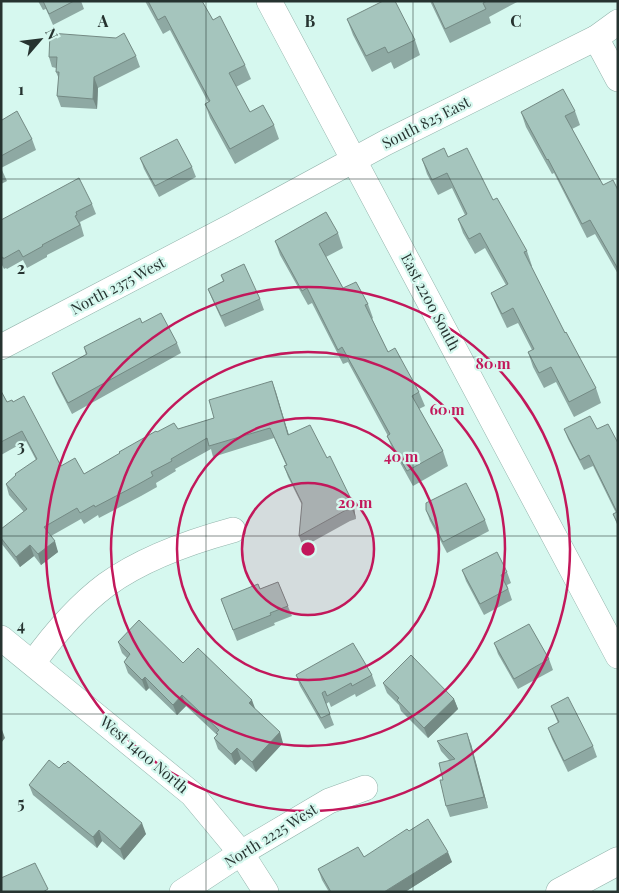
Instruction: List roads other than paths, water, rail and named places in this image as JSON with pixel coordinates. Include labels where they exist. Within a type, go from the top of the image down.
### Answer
[{"type":"street","name":"East 2200 South","points":[[268,1],[354,160],[609,616],[618,656]]},
{"type":"street","name":"South 825 East","points":[[234,225],[385,143],[596,38],[618,22]]},
{"type":"street","points":[[596,38],[618,79]]},
{"type":"street","name":"North 2375 West","points":[[1,347],[234,225]]},
{"type":"street","points":[[33,663],[48,642],[81,606],[107,584],[141,564],[193,541],[233,530]]},
{"type":"street","name":"West 1400 North","points":[[1,638],[192,794],[241,853],[266,892]]},
{"type":"street","name":"North 2225 West","points":[[182,892],[241,853],[329,801],[365,788]]},
{"type":"street","points":[[560,892],[618,861]]}]
